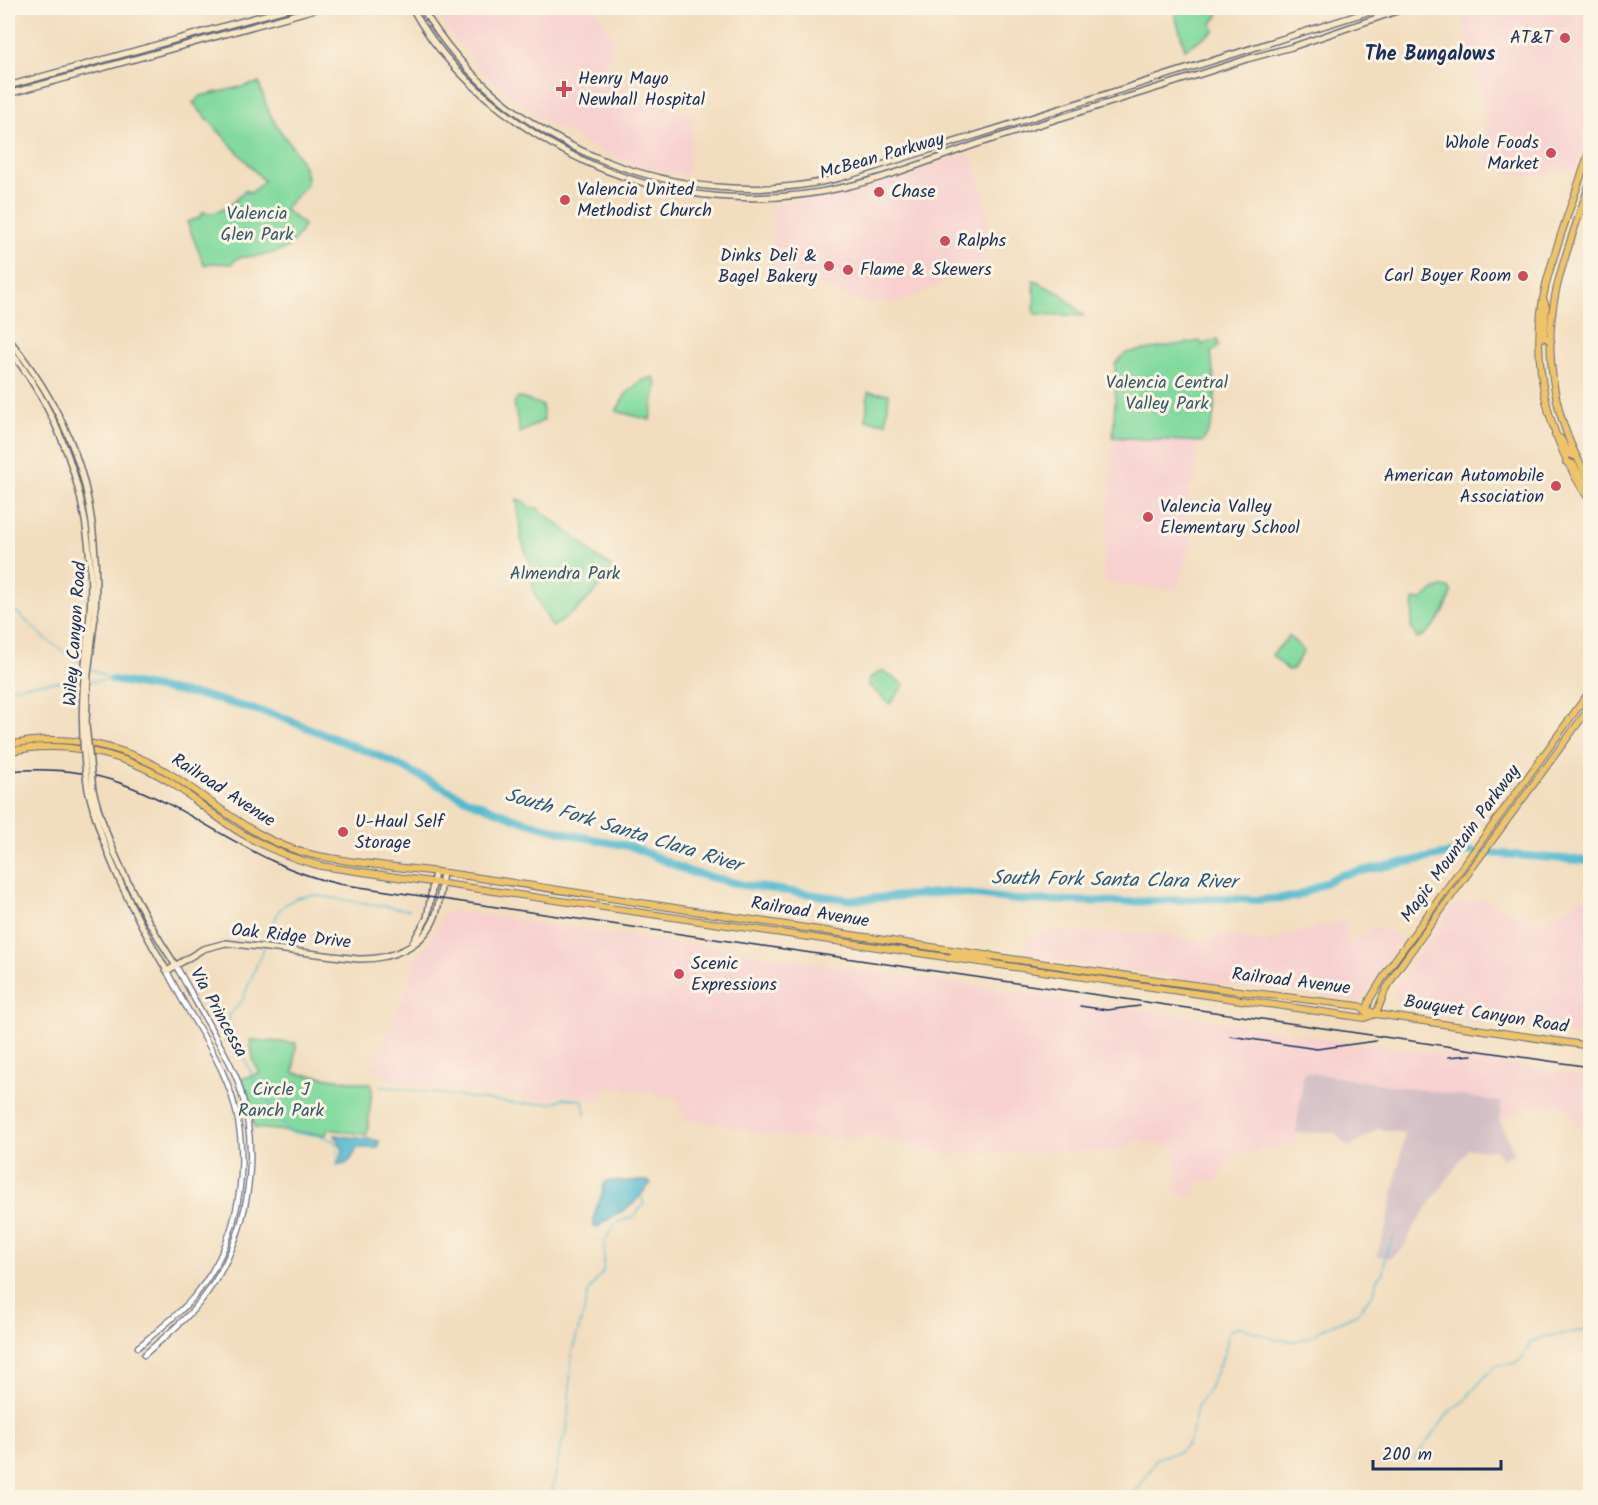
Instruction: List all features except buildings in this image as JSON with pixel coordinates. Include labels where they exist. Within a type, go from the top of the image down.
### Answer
[{"type":"main road","points":[[8,86],[290,8]]},
{"type":"main road","points":[[8,94],[319,8]]},
{"type":"main road","name":"McBean Parkway","points":[[412,8],[443,53],[473,85],[496,106],[558,149],[634,181],[682,192],[720,197],[761,198],[845,187],[1247,59],[1292,47],[1406,8]]},
{"type":"main road","name":"McBean Parkway","points":[[422,8],[442,37],[478,79],[523,116],[561,141],[594,156],[660,178],[699,186],[757,189],[818,183],[883,165],[1380,8]]},
{"type":"main road","points":[[1115,102],[1130,86]]},
{"type":"main road","points":[[1079,113],[1107,100],[1110,92]]},
{"type":"main road","points":[[1590,148],[1550,270],[1540,326],[1539,363],[1546,406],[1555,434],[1566,462],[1590,501]]},
{"type":"main road","points":[[1590,182],[1560,274],[1553,309],[1551,340],[1553,377],[1560,411],[1577,457],[1590,480]]},
{"type":"main road","points":[[1544,298],[1546,308],[1544,337],[1551,340]]},
{"type":"main road","name":"Wiley Canyon Road","points":[[8,338],[27,361],[69,434],[87,488],[97,560],[86,714],[90,790],[96,812]]},
{"type":"main road","name":"Wiley Canyon Road","points":[[8,348],[48,410],[71,463],[78,485],[88,542],[93,615]]},
{"type":"main road","points":[[1555,434],[1561,439],[1569,454],[1577,457]]},
{"type":"main road","points":[[1566,462],[1573,464],[1590,488]]},
{"type":"main road","name":"Magic Mountain Parkway","points":[[1364,1018],[1389,968],[1590,691]]},
{"type":"main road","name":"Magic Mountain Parkway","points":[[1376,1014],[1385,991],[1398,969],[1590,707]]},
{"type":"main road","name":"Railroad Avenue","points":[[8,745],[42,740],[69,741],[106,747],[153,764],[264,837],[290,848],[324,857],[1249,993],[1359,1006],[1376,1014]]},
{"type":"main road","name":"Railroad Avenue","points":[[8,752],[63,747],[114,757],[152,772],[171,783],[239,832],[272,849],[321,866],[1364,1018],[1376,1014]]},
{"type":"main road","name":"Via Princessa","points":[[96,812],[123,873],[176,966]]},
{"type":"main road","name":"Via Princessa","points":[[96,812],[123,890],[167,970]]},
{"type":"main road","points":[[414,942],[427,918],[435,872]]},
{"type":"main road","name":"Oak Ridge Drive","points":[[167,970],[203,949],[225,943],[370,960],[395,954],[422,938],[433,922],[443,873]]},
{"type":"main road","points":[[948,958],[957,955],[982,959],[990,955]]},
{"type":"main road","name":"Bouquet Canyon Road","points":[[1376,1014],[1590,1046]]},
{"type":"street","name":"Via Princessa","points":[[144,1355],[199,1303],[219,1272],[231,1250],[242,1219],[250,1171],[249,1131],[238,1083],[225,1054],[176,966]]},
{"type":"street","name":"Via Princessa","points":[[138,1347],[193,1298],[210,1273],[231,1228],[239,1193],[241,1170],[241,1140],[229,1087],[167,970]]},
{"type":"shaded area","name":"Henry Mayo Newhall Hospital","points":[[435,8],[595,8],[612,37],[612,53],[605,67],[615,75],[627,92],[641,100],[693,115],[688,175],[640,166],[624,161],[610,152],[608,155],[542,120],[487,76],[451,35]]},
{"type":"shaded area","points":[[1460,8],[1590,8],[1590,126],[1577,167],[1542,176],[1512,174],[1486,163],[1488,151],[1485,110]]},
{"type":"shaded area","points":[[964,155],[972,157],[987,206],[987,263],[960,271],[924,292],[902,301],[887,303],[869,303],[850,298],[802,278],[773,277],[772,204],[853,194],[866,187]]},
{"type":"shaded area","name":"Valencia Valley Elementary School","points":[[1113,437],[1196,442],[1196,475],[1192,486],[1187,490],[1192,545],[1188,550],[1177,590],[1107,583],[1103,579]]},
{"type":"shaded area","points":[[1584,897],[1590,897],[1590,1037],[1467,1019],[1455,1013],[1397,1003],[1393,992],[1411,963],[1455,904],[1480,899],[1540,923]]},
{"type":"shaded area","points":[[452,911],[1198,1018],[1346,1042],[1347,1047],[1368,1043],[1590,1077],[1590,1137],[1584,1138],[1569,1111],[1556,1104],[1529,1107],[1500,1121],[1501,1102],[1305,1072],[1296,1144],[1230,1156],[1219,1181],[1199,1181],[1193,1197],[1177,1195],[1176,1147],[1134,1141],[1126,1151],[941,1154],[880,1138],[802,1138],[685,1119],[676,1097],[610,1086],[604,1086],[602,1100],[562,1094],[553,1102],[519,1099],[518,1095],[481,1094],[390,1081],[385,1075],[372,1069],[412,975],[413,959],[428,944],[444,914]]},
{"type":"shaded area","points":[[1348,918],[1346,939],[1349,945],[1356,937],[1377,926],[1402,939],[1360,1001],[1325,995],[1238,987],[1023,956],[1025,940],[1044,932],[1146,933],[1205,941],[1221,933],[1265,943]]},
{"type":"shaded area","points":[[1304,1072],[1501,1102],[1500,1121],[1514,1153],[1501,1159],[1497,1150],[1468,1149],[1414,1227],[1402,1250],[1390,1258],[1376,1256],[1387,1226],[1405,1133],[1378,1129],[1351,1147],[1347,1146],[1336,1133],[1296,1133]]},
{"type":"green space","points":[[1173,8],[1217,8],[1218,16],[1212,23],[1214,31],[1185,49]]},
{"type":"green space","name":"Valencia Glen Park","points":[[259,83],[272,118],[296,152],[304,168],[307,185],[284,209],[304,225],[292,244],[284,249],[237,258],[232,264],[204,265],[187,222],[199,218],[203,212],[221,210],[232,204],[245,190],[251,193],[264,181],[193,103],[201,96]]},
{"type":"green space","points":[[1033,280],[1061,294],[1084,316],[1035,314]]},
{"type":"green space","name":"Valencia Central Valley Park","points":[[1217,339],[1219,345],[1211,353],[1215,387],[1214,411],[1208,433],[1202,442],[1113,437],[1115,364],[1126,353],[1200,341],[1202,345]]},
{"type":"green space","points":[[654,377],[657,384],[650,420],[616,411],[626,394],[641,381]]},
{"type":"green space","points":[[868,392],[889,394],[886,423],[866,420]]},
{"type":"green space","points":[[518,397],[542,405],[544,420],[520,433],[514,403]]},
{"type":"green space","name":"Almendra Park","points":[[517,499],[523,501],[528,507],[537,508],[612,569],[586,602],[552,627],[534,593],[531,565],[521,539]]},
{"type":"green space","points":[[1442,587],[1449,588],[1452,592],[1446,606],[1429,631],[1417,639],[1411,627],[1414,599],[1423,600],[1434,590]]},
{"type":"green space","points":[[1289,636],[1304,651],[1293,669],[1288,670],[1272,655]]},
{"type":"green space","points":[[882,670],[904,685],[890,704],[868,685],[869,679]]},
{"type":"green space","name":"Circle J Ranch Park","points":[[250,1040],[296,1043],[294,1073],[371,1084],[367,1135],[328,1129],[326,1135],[255,1128],[241,1079],[260,1073],[254,1062]]},
{"type":"water","points":[[335,1135],[379,1141],[378,1148],[357,1148],[348,1162],[338,1165],[343,1150]]},
{"type":"water","points":[[607,1181],[647,1181],[651,1183],[632,1205],[602,1223],[598,1228],[594,1227],[595,1214],[603,1186]]},
{"type":"waterway","name":"South Fork Santa Clara River","points":[[8,604],[47,640],[84,665]]},
{"type":"waterway","name":"South Fork Santa Clara River","points":[[91,669],[113,680]]},
{"type":"waterway","points":[[90,681],[112,680]]},
{"type":"waterway","name":"South Fork Santa Clara River","points":[[113,680],[208,697],[278,716],[384,758],[466,799],[514,818],[573,835],[633,847],[690,872],[743,885],[853,900],[951,892],[1016,900],[1128,902],[1217,898],[1258,900],[1296,897],[1340,875],[1463,851],[1590,861]]},
{"type":"waterway","points":[[8,688],[50,682],[82,681]]},
{"type":"waterway","points":[[252,1074],[228,1023],[230,1014],[242,1001],[279,910],[296,898],[313,895],[409,910]]},
{"type":"waterway","points":[[254,1080],[289,1132],[334,1141],[338,1147],[337,1165]]},
{"type":"waterway","points":[[380,1086],[518,1104],[555,1103],[563,1098],[583,1100],[585,1115]]},
{"type":"waterway","points":[[551,1498],[561,1445],[567,1432],[572,1351],[586,1300],[589,1291],[603,1271],[605,1241],[616,1223],[634,1216],[644,1204],[641,1196]]},
{"type":"waterway","points":[[1129,1498],[1157,1458],[1179,1452],[1187,1445],[1192,1434],[1197,1407],[1209,1388],[1225,1352],[1229,1331],[1238,1326],[1277,1340],[1294,1341],[1311,1337],[1320,1330],[1356,1314],[1374,1293],[1377,1279],[1383,1273],[1386,1252],[1394,1238]]},
{"type":"waterway","points":[[1414,1459],[1450,1411],[1465,1401],[1496,1365],[1514,1363],[1522,1359],[1530,1342],[1590,1328]]},
{"type":"railway","points":[[8,771],[65,771],[93,775],[120,783],[148,794],[280,864],[308,876],[339,884],[1590,1067]]},
{"type":"railway","points":[[1080,1006],[1107,1010],[1140,1006]]},
{"type":"railway","points":[[1230,1036],[1317,1049],[1376,1041]]},
{"type":"railway","points":[[1448,1057],[1472,1055]]},
{"type":"place","name":"AT&T","points":[[1565,38]]},
{"type":"place","name":"Henry Mayo Newhall Hospital","points":[[564,89]]},
{"type":"place","name":"Whole Foods Market","points":[[1551,153]]},
{"type":"place","name":"Chase","points":[[879,192]]},
{"type":"place","name":"Valencia United Methodist Church","points":[[565,200]]},
{"type":"place","name":"Ralphs","points":[[945,241]]},
{"type":"place","name":"Dinks Deli & Bagel Bakery","points":[[829,266]]},
{"type":"place","name":"Flame & Skewers","points":[[848,270]]},
{"type":"place","name":"Carl Boyer Room","points":[[1523,276]]},
{"type":"place","name":"American Automobile Association","points":[[1556,486]]},
{"type":"place","name":"Valencia Valley Elementary School","points":[[1148,517]]},
{"type":"place","name":"U-Haul Self Storage","points":[[343,832]]},
{"type":"place","name":"Scenic Expressions","points":[[679,974]]},
{"type":"district","name":"The Bungalows","points":[[1430,55]]}]
